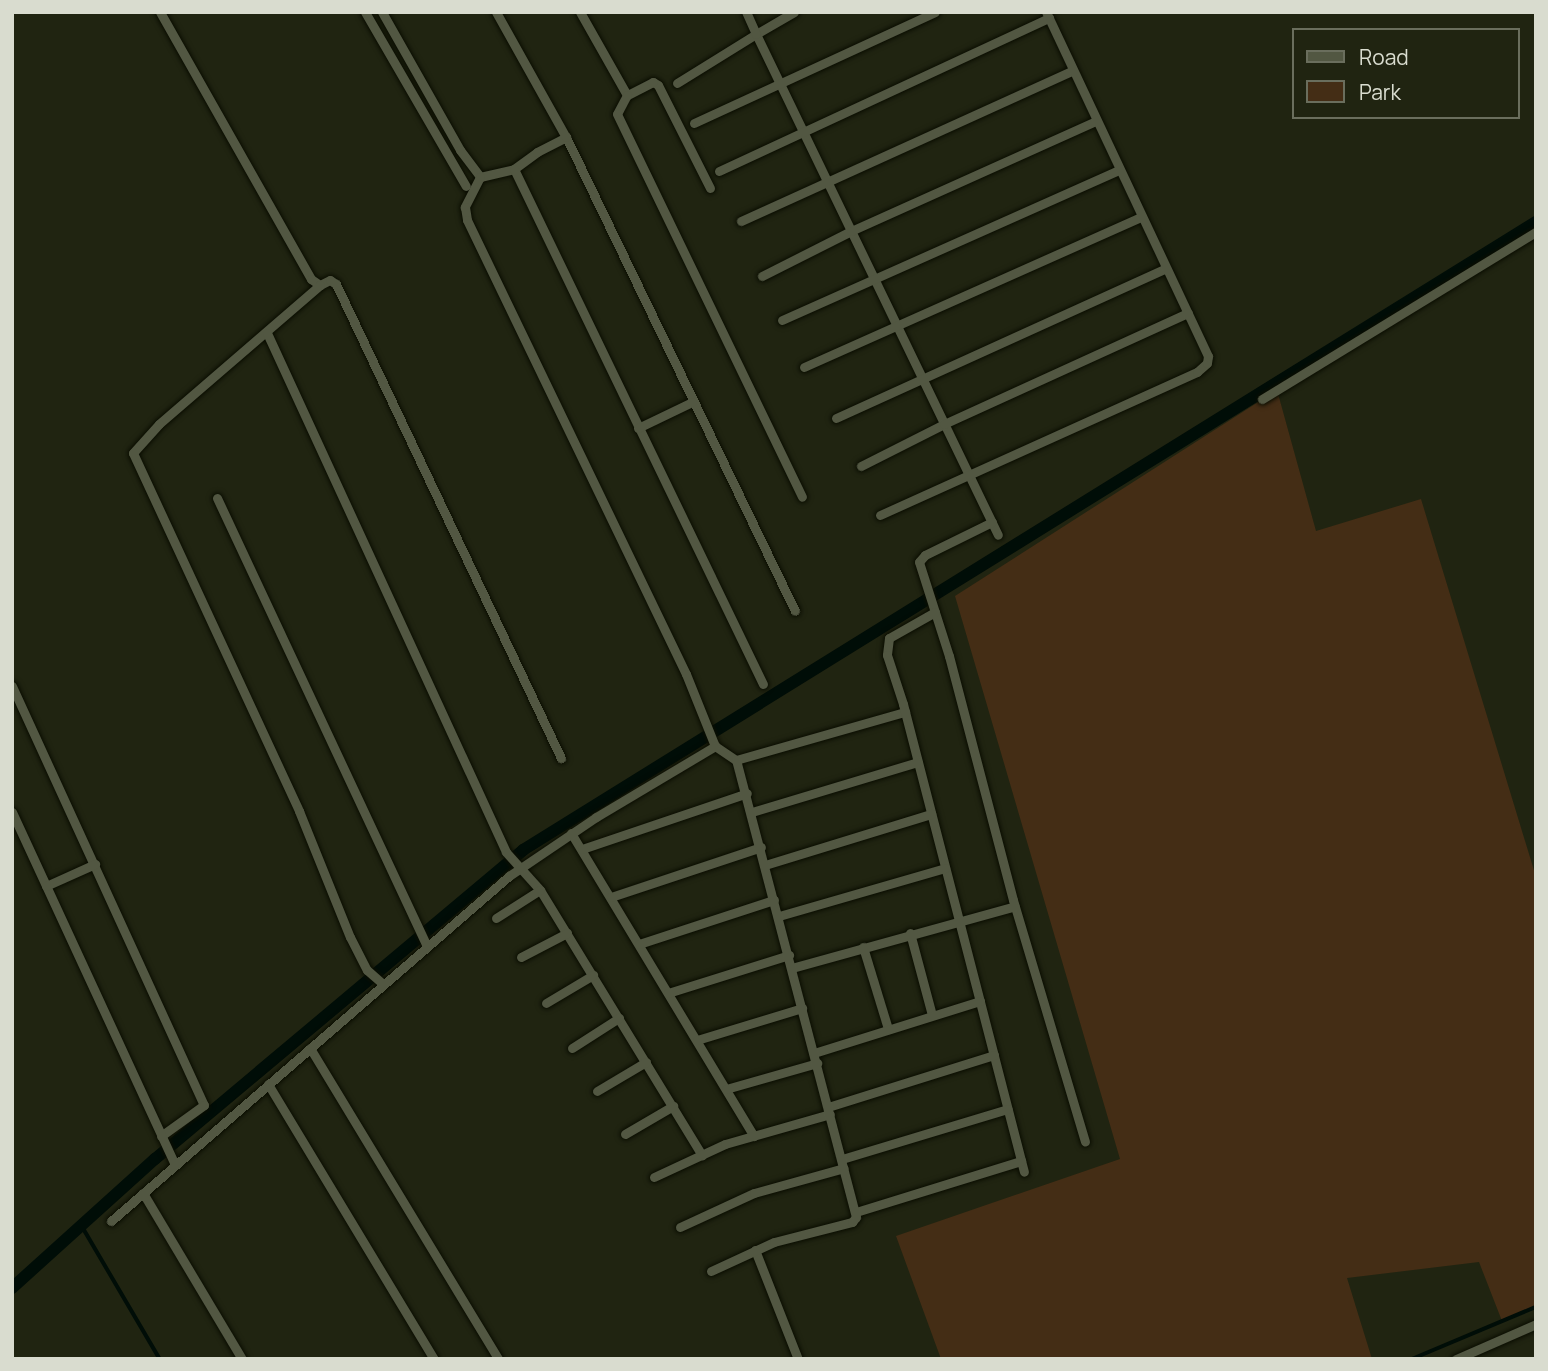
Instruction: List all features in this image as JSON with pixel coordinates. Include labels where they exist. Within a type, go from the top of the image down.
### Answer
[{"type":"street","points":[[160,12],[311,279],[320,285]]},
{"type":"street","points":[[365,12],[466,186]]},
{"type":"street","points":[[383,12],[460,150],[480,177]]},
{"type":"street","points":[[496,12],[566,137],[794,611]]},
{"type":"street","points":[[580,12],[626,95]]},
{"type":"street","points":[[746,12],[778,84],[998,535]]},
{"type":"street","points":[[677,83],[794,12]]},
{"type":"street","points":[[694,123],[935,12]]},
{"type":"street","points":[[719,171],[1047,15],[1188,313],[1208,356],[1203,368],[880,515]]},
{"type":"street","points":[[740,221],[1072,71]]},
{"type":"street","points":[[710,188],[658,85],[653,82],[626,95],[617,114],[802,497]]},
{"type":"street","points":[[762,276],[851,231],[1096,121]]},
{"type":"street","points":[[480,177],[514,169],[537,152],[566,137]]},
{"type":"street","points":[[447,156],[460,150]]},
{"type":"street","points":[[514,169],[763,684]]},
{"type":"street","points":[[782,320],[1119,170]]},
{"type":"street","points":[[480,177],[465,207],[467,220],[686,674],[715,746],[736,760],[747,793],[856,1212],[852,1223],[755,1250],[711,1271]]},
{"type":"street","points":[[804,367],[898,328],[1141,218]]},
{"type":"street","points":[[1262,399],[1536,232]]},
{"type":"street","points":[[836,418],[1166,268]]},
{"type":"street","points":[[383,984],[367,970],[299,811],[134,459],[137,446],[159,424],[320,285],[330,280],[336,284],[561,758]]},
{"type":"street","points":[[861,466],[944,424],[1188,313]]},
{"type":"street","points":[[267,333],[506,852],[540,890],[702,1155]]},
{"type":"street","points":[[638,428],[692,402]]},
{"type":"street","points":[[217,498],[427,946]]},
{"type":"street","points":[[992,522],[925,555],[919,562],[949,656],[1015,906],[1085,1142]]},
{"type":"street","points":[[934,608],[889,638],[887,655],[905,712],[1024,1172]]},
{"type":"street","points":[[12,686],[204,1105],[162,1139]]},
{"type":"street","points":[[736,760],[905,712]]},
{"type":"street","points":[[111,1221],[143,1194],[173,1162],[520,868],[571,833],[715,746]]},
{"type":"street","points":[[752,812],[918,762]]},
{"type":"street","points":[[582,849],[747,793]]},
{"type":"street","points":[[12,812],[173,1162]]},
{"type":"street","points":[[765,865],[931,814]]},
{"type":"street","points":[[571,833],[754,1136]]},
{"type":"street","points":[[611,897],[761,847]]},
{"type":"street","points":[[46,886],[95,864]]},
{"type":"street","points":[[779,916],[945,868]]},
{"type":"street","points":[[495,918],[540,890]]},
{"type":"street","points":[[639,944],[774,900]]},
{"type":"street","points":[[792,968],[959,919],[1015,906]]},
{"type":"street","points":[[521,957],[567,933]]},
{"type":"street","points":[[910,933],[932,1015]]},
{"type":"street","points":[[863,947],[888,1029]]},
{"type":"street","points":[[668,993],[789,955]]},
{"type":"street","points":[[546,1003],[593,975]]},
{"type":"street","points":[[726,1088],[816,1058],[888,1029],[980,1001]]},
{"type":"street","points":[[697,1040],[802,1008]]},
{"type":"street","points":[[572,1048],[619,1018]]},
{"type":"street","points":[[310,1048],[498,1359]]},
{"type":"street","points":[[654,1177],[702,1155],[754,1136],[994,1055]]},
{"type":"street","points":[[597,1091],[646,1062]]},
{"type":"street","points":[[268,1084],[434,1359]]},
{"type":"street","points":[[625,1134],[673,1106]]},
{"type":"street","points":[[680,1227],[754,1193],[1008,1109]]},
{"type":"street","points":[[856,1212],[1021,1161]]},
{"type":"street","points":[[143,1194],[242,1359]]},
{"type":"street","points":[[755,1250],[798,1359]]},
{"type":"street","points":[[1456,1359],[1536,1324]]},
{"type":"green space","points":[[1277,390],[1316,531],[1421,499],[1536,877],[1536,1307],[1502,1321],[1479,1262],[1347,1278],[1372,1359],[941,1359],[896,1236],[1120,1159],[955,596]]},
{"type":"waterway","points":[[12,1288],[155,1159],[523,850],[1536,222]]},
{"type":"waterway","points":[[82,1226],[160,1359]]},
{"type":"waterway","points":[[1412,1359],[1536,1307]]}]
